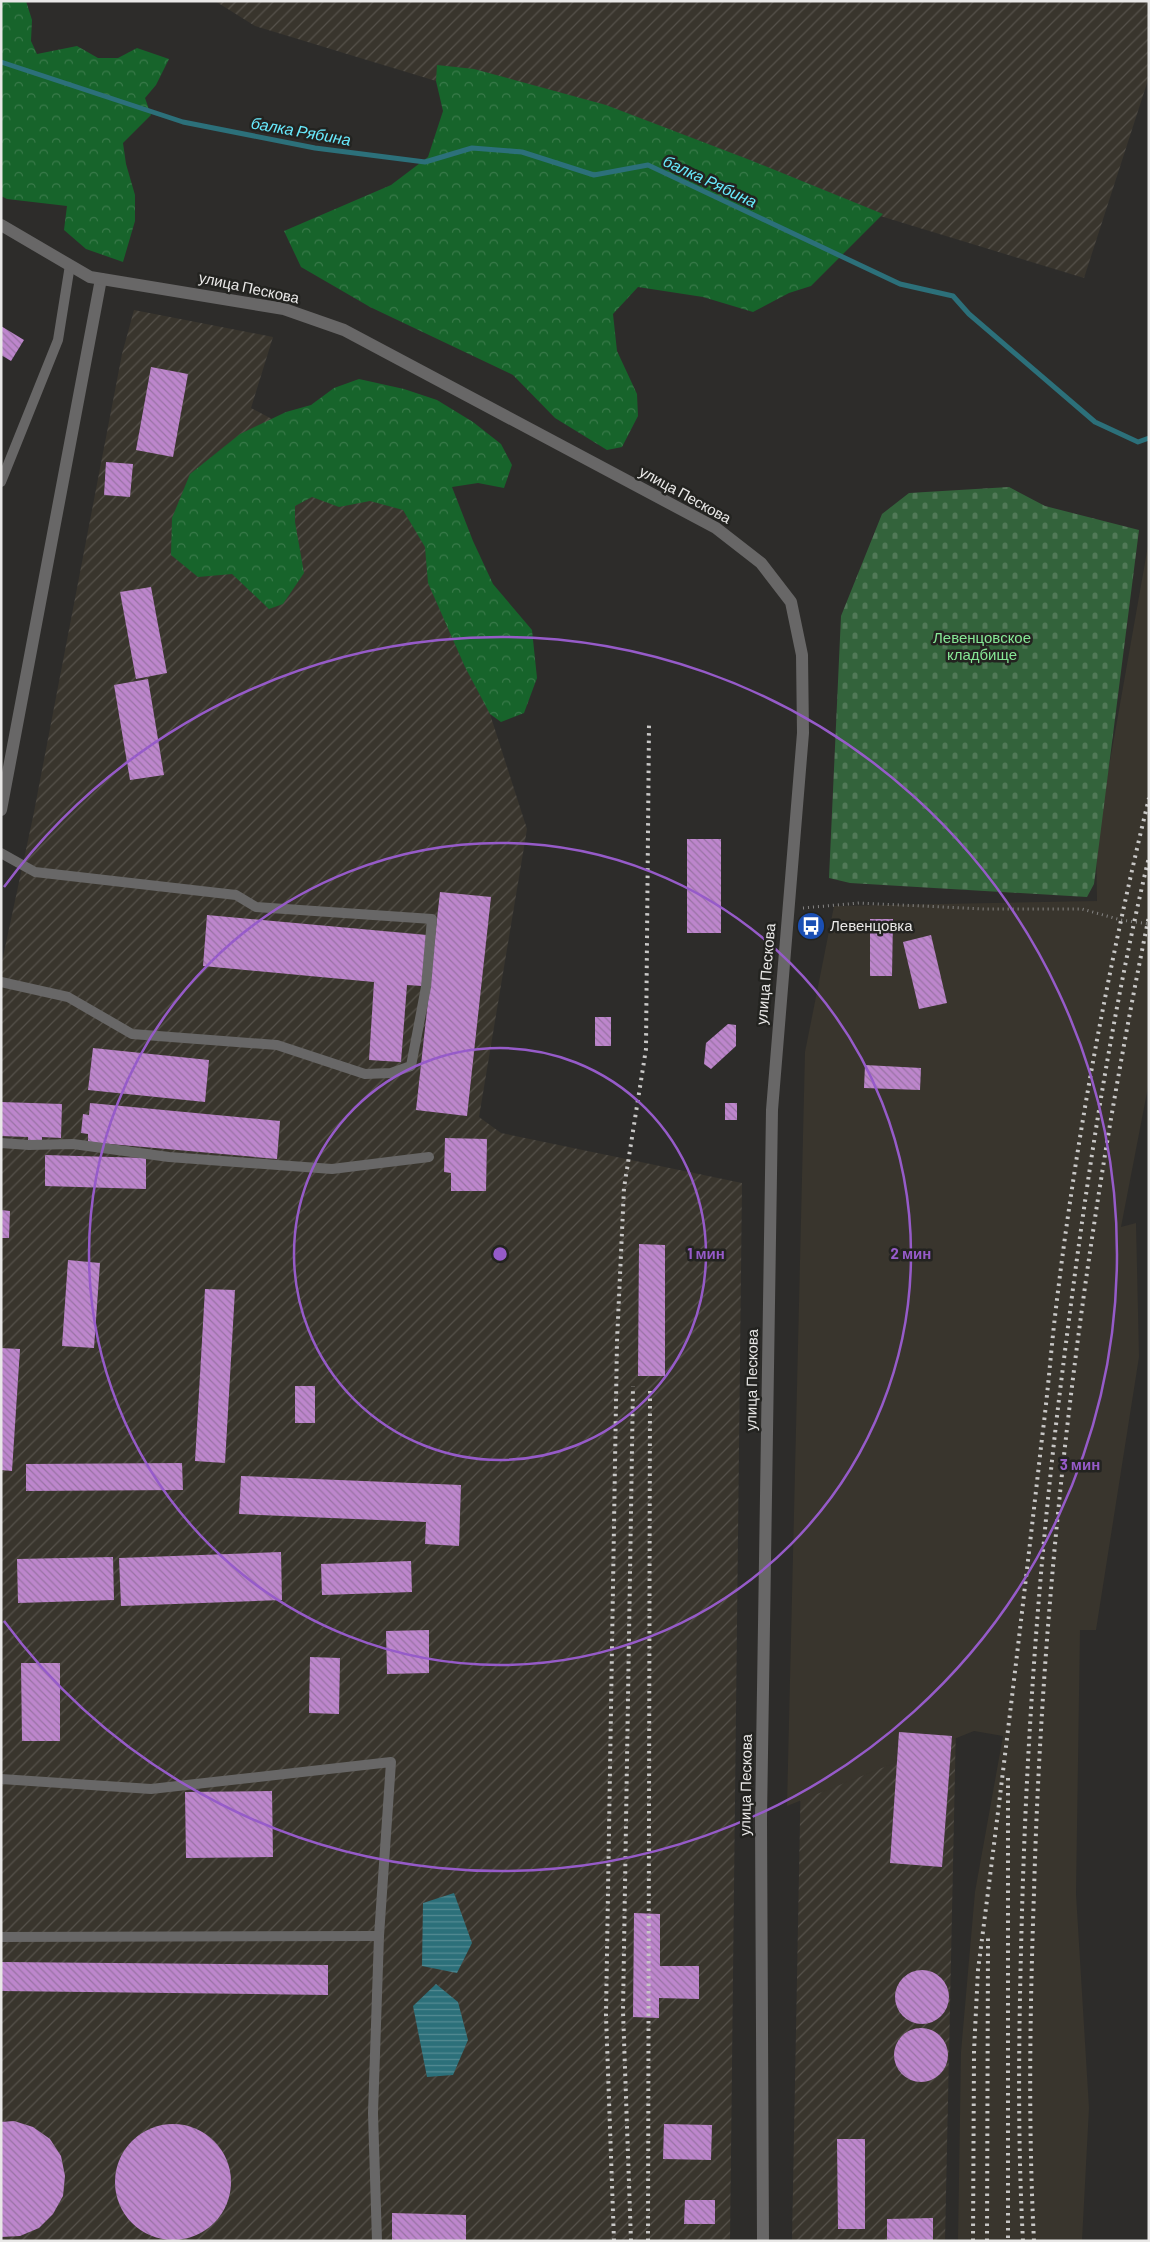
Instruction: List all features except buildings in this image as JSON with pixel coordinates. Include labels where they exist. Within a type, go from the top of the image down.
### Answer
[{"type":"street","name":"улица Пескова","points":[[1,225],[90,277],[284,309],[344,330],[716,528],[762,563],[791,602],[802,655],[803,733],[772,1110],[761,1818],[764,2241]]},
{"type":"street","points":[[1,810],[101,279]]},
{"type":"lane","points":[[1,482],[58,340],[70,266]]},
{"type":"lane","points":[[1,853],[35,872],[236,896],[256,906],[432,920],[426,987],[411,1066],[391,1073],[365,1074],[277,1045],[132,1034],[68,997],[1,982]]},
{"type":"lane","points":[[1,1143],[30,1146],[73,1144],[169,1157],[332,1169],[429,1157]]},
{"type":"lane","points":[[1,1779],[151,1789],[391,1762],[378,1936],[373,2113],[377,2241]]},
{"type":"lane","points":[[1,1937],[378,1936]]},
{"type":"path","points":[[788,910],[859,903],[984,909],[1082,909],[1121,920],[1149,924]]},
{"type":"shaded area","points":[[215,1],[1149,1],[1149,77],[1084,278],[255,26]]},
{"type":"shaded area","points":[[134,310],[273,337],[251,408],[432,504],[490,714],[527,829],[479,1117],[501,1133],[742,1183],[730,2241],[1,2241],[1,966],[33,817],[122,354]]},
{"type":"shaded area","points":[[1149,540],[1149,1082],[1121,1227],[1136,1223],[1139,1357],[1096,1630],[1080,1630],[1076,1894],[1089,2108],[1082,2241],[958,2241],[961,2052],[975,1892],[1003,1736],[974,1731],[787,1806],[805,1052],[834,906],[1097,901],[1096,840]]},
{"type":"shaded area","points":[[802,1716],[956,1723],[945,2241],[792,2241]]},
{"type":"green space","points":[[1,1],[26,1],[32,20],[31,41],[37,54],[77,46],[98,58],[118,58],[137,48],[169,59],[156,85],[145,98],[151,115],[123,143],[126,164],[135,195],[135,221],[123,262],[86,249],[64,230],[67,206],[7,199],[1,196]]},
{"type":"green space","points":[[437,65],[474,69],[606,105],[750,160],[883,214],[811,286],[789,293],[753,312],[703,297],[638,287],[613,314],[617,351],[637,394],[638,416],[622,447],[607,450],[555,418],[513,375],[370,307],[301,267],[284,231],[391,185],[428,157],[443,111],[436,81]]},
{"type":"green space","points":[[359,379],[404,389],[437,400],[473,422],[501,444],[512,465],[504,488],[478,483],[452,487],[473,541],[493,584],[532,630],[537,678],[524,713],[501,722],[490,714],[465,667],[428,583],[425,547],[403,510],[370,501],[339,507],[312,497],[295,506],[295,522],[304,573],[283,604],[269,609],[232,574],[198,577],[171,555],[172,518],[190,474],[240,434],[286,412],[311,405],[334,388]]},
{"type":"green space","name":"Левенцовское кладбище","points":[[1009,487],[1045,506],[1139,530],[1094,884],[1087,897],[850,883],[829,878],[841,616],[882,514],[909,493]]},
{"type":"water","points":[[454,1893],[472,1943],[457,1973],[422,1966],[423,1903]]},
{"type":"water","points":[[436,1984],[458,2002],[468,2040],[453,2075],[427,2077],[413,2006]]},
{"type":"waterway","name":"балка Рябина","points":[[1,62],[183,122],[315,148],[425,162],[472,148],[522,152],[594,175],[648,165],[900,284],[953,296],[969,314],[1095,422],[1138,442],[1149,438]]},
{"type":"railway","points":[[614,2241],[606,2015],[617,1341],[624,1188],[646,1049],[649,724]]},
{"type":"railway","points":[[973,2241],[974,2051],[978,1970],[1019,1637],[1062,1259],[1093,1060],[1119,929],[1149,798]]},
{"type":"railway","points":[[1023,2241],[1019,2076],[1022,1912],[1027,1776],[1041,1571],[1063,1367],[1089,1175],[1122,983],[1149,857]]},
{"type":"railway","points":[[1034,2241],[1030,2110],[1031,2023],[1039,1769],[1046,1646],[1070,1402],[1086,1280],[1104,1158],[1149,916]]},
{"type":"railway","points":[[631,2241],[623,2011],[633,1386]]},
{"type":"railway","points":[[648,2241],[650,1389]]},
{"type":"railway","points":[[1008,1778],[1008,2241]]},
{"type":"railway","points":[[987,2241],[988,1938]]},
{"type":"place","name":"Левенцовка","points":[[811,926]]}]
